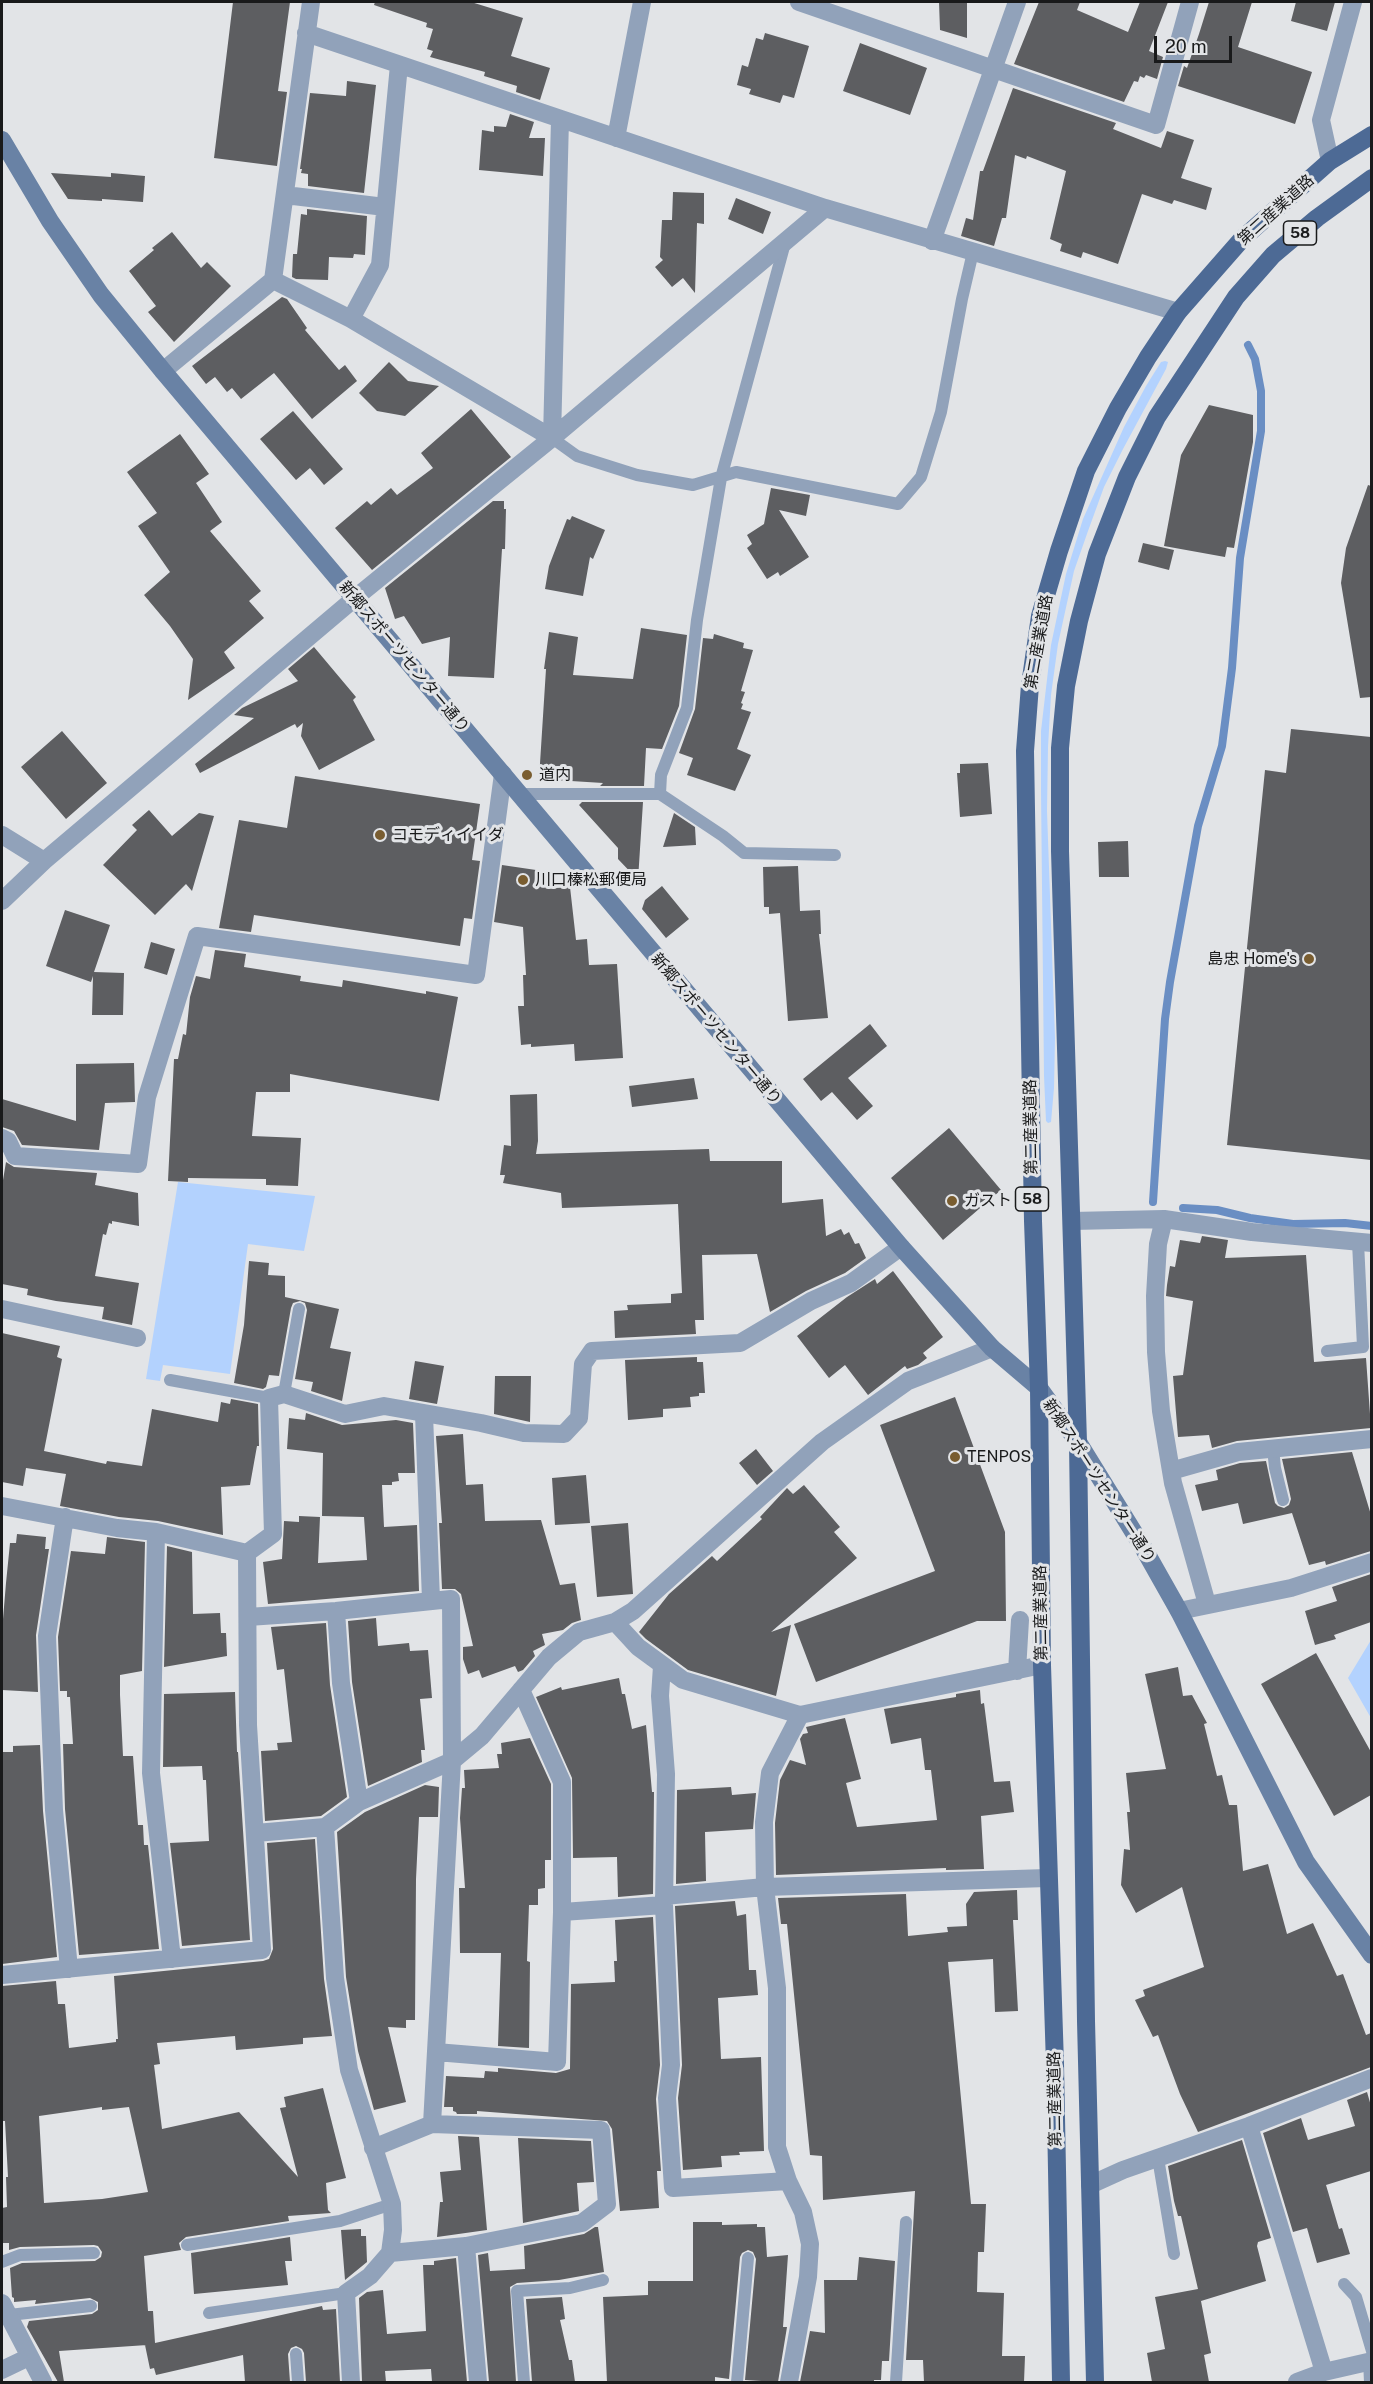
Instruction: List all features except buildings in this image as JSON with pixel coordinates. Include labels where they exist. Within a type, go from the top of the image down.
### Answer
[{"type":"main road","name":"第二産業道路","points":[[1061,2382],[1055,2064],[1047,1878],[1042,1665],[1039,1388],[1033,1221],[1025,751],[1030,685],[1040,616],[1059,550],[1086,471],[1118,408],[1148,357],[1178,312],[1242,239],[1330,161],[1371,135]]},
{"type":"main road","name":"第二産業道路","points":[[1095,2382],[1078,1442],[1060,863],[1060,748],[1066,686],[1079,621],[1097,554],[1126,477],[1157,417],[1236,297],[1274,255],[1317,218],[1371,178]]},
{"type":"street","points":[[163,371],[273,280],[311,2]]},
{"type":"street","points":[[616,138],[642,2]]},
{"type":"street","points":[[799,2],[1156,125],[1190,2]]},
{"type":"street","points":[[932,241],[1017,2]]},
{"type":"street","points":[[1330,161],[1321,120],[1353,2]]},
{"type":"street","points":[[306,33],[825,208],[1178,312]]},
{"type":"street","points":[[351,319],[380,265],[399,64]]},
{"type":"street","points":[[552,438],[560,119]]},
{"type":"street","name":"新郷スポーツセンター通り","points":[[2,140],[50,221],[101,295],[163,371],[901,1247],[992,1348],[1039,1388],[1078,1442],[1144,1549],[1179,1611],[1306,1862],[1371,1955]]},
{"type":"street","points":[[285,195],[385,207]]},
{"type":"street","points":[[2,901],[44,861],[355,598],[552,438],[825,208]]},
{"type":"street","points":[[273,280],[351,319],[552,438]]},
{"type":"street","points":[[2,1138],[8,1141],[15,1156],[138,1164],[147,1096],[197,936],[476,975],[503,774]]},
{"type":"street","points":[[2,835],[44,861]]},
{"type":"street","points":[[1164,1219],[1158,1244],[1156,1275],[1156,1352],[1161,1411],[1171,1471],[1207,1604]]},
{"type":"street","points":[[1072,1221],[1164,1219],[1252,1232],[1365,1243]]},
{"type":"street","points":[[2,1506],[156,1532],[247,1553],[273,1534],[276,1396],[345,1414],[384,1406],[524,1433],[564,1434],[579,1418],[583,1364],[591,1351],[740,1343],[811,1301],[851,1282],[901,1247]]},
{"type":"street","points":[[2,1309],[137,1338]]},
{"type":"street","points":[[256,1833],[325,1827],[358,1802],[452,1761],[482,1736],[549,1657],[579,1632],[615,1622],[633,1611],[822,1442],[908,1381],[992,1348]]},
{"type":"street","points":[[424,1414],[431,1600]]},
{"type":"street","points":[[1171,1471],[1238,1452],[1371,1439]]},
{"type":"street","points":[[65,1517],[47,1636],[54,1810],[69,1969]]},
{"type":"street","points":[[156,1532],[151,1773],[172,1959]]},
{"type":"street","points":[[2,1975],[262,1950],[248,1725],[247,1553]]},
{"type":"street","points":[[1179,1611],[1291,1588],[1371,1562]]},
{"type":"street","points":[[248,1617],[451,1599],[452,1761],[432,2124]]},
{"type":"street","points":[[336,1611],[341,1683],[358,1802]]},
{"type":"street","points":[[1017,1671],[1020,1620]]},
{"type":"street","points":[[615,1622],[638,1647],[683,1680],[800,1715],[1042,1665]]},
{"type":"street","points":[[662,1666],[660,1696],[666,1774],[664,1901],[671,2065],[667,2098],[673,2188],[788,2181]]},
{"type":"street","points":[[436,2052],[557,2062],[562,1912],[562,1782],[521,1690]]},
{"type":"street","points":[[789,2382],[808,2277],[810,2244],[803,2212],[788,2181],[777,2147],[777,1988],[765,1887],[764,1822],[770,1773],[800,1715]]},
{"type":"street","points":[[325,1827],[335,1978],[349,2070],[392,2204],[393,2230],[390,2253],[370,2276],[346,2293],[351,2382]]},
{"type":"street","points":[[562,1912],[765,1887],[1047,1878]]},
{"type":"street","points":[[1090,2185],[1123,2170],[1249,2126],[1371,2078]]},
{"type":"street","points":[[373,2148],[432,2124],[601,2130],[607,2204],[582,2223],[466,2246],[390,2253]]},
{"type":"street","points":[[1249,2126],[1324,2372]]},
{"type":"street","points":[[466,2246],[478,2382]]},
{"type":"street","points":[[5,2309],[43,2382]]},
{"type":"street","points":[[2,2370],[29,2357]]},
{"type":"street","points":[[1297,2382],[1371,2358]]},
{"type":"lane","points":[[660,794],[661,775],[687,708],[698,620],[721,478],[786,239]]},
{"type":"lane","points":[[552,438],[577,456],[637,475],[693,485],[736,472],[898,504],[921,477],[941,412],[973,252]]},
{"type":"lane","points":[[518,794],[660,794],[723,836],[744,853],[835,855]]},
{"type":"lane","points":[[1327,1351],[1362,1347],[1365,1243]]},
{"type":"lane","points":[[170,1380],[276,1396],[299,1309]]},
{"type":"lane","points":[[1273,1448],[1275,1468],[1283,1500]]},
{"type":"lane","points":[[1158,2157],[1174,2254]]},
{"type":"lane","points":[[187,2245],[339,2221],[392,2204]]},
{"type":"lane","points":[[896,2382],[906,2222]]},
{"type":"lane","points":[[2,2262],[20,2255],[94,2253]]},
{"type":"lane","points":[[737,2382],[748,2258]]},
{"type":"lane","points":[[524,2382],[518,2291],[570,2288],[603,2280]]},
{"type":"lane","points":[[1344,2284],[1356,2297],[1371,2358],[1370,2382]]},
{"type":"lane","points":[[209,2313],[346,2293]]},
{"type":"lane","points":[[5,2309],[91,2306]]},
{"type":"lane","points":[[296,2354],[298,2382]]},
{"type":"shaded area","points":[[1161,362],[1168,362],[1166,369],[1104,487],[1074,571],[1058,644],[1051,695],[1048,747],[1047,811],[1055,1038],[1054,1088],[1051,1122],[1048,1123],[1046,1121],[1044,1076],[1041,731],[1051,645],[1066,574],[1083,519],[1124,427],[1146,386]]},
{"type":"shaded area","points":[[178,1182],[315,1196],[304,1251],[248,1244],[230,1374],[163,1365],[160,1381],[146,1379]]},
{"type":"shaded area","points":[[1371,1640],[1371,1718],[1348,1678]]},
{"type":"waterway","points":[[1153,1202],[1165,1019],[1170,982],[1198,826],[1222,746],[1232,668],[1240,558],[1261,431],[1261,391],[1255,359],[1248,345]]},
{"type":"waterway","points":[[1183,1208],[1217,1210],[1250,1218],[1293,1224],[1345,1223],[1372,1226]]},
{"type":"place","name":"道内","points":[[527,775]]},
{"type":"place","name":"コモディイイダ","points":[[380,835]]},
{"type":"place","name":"川口榛松郵便局","points":[[523,880]]},
{"type":"place","name":"島忠 Home's","points":[[1309,959]]},
{"type":"place","name":"ガスト","points":[[952,1201]]},
{"type":"place","name":"TENPOS","points":[[955,1457]]}]
